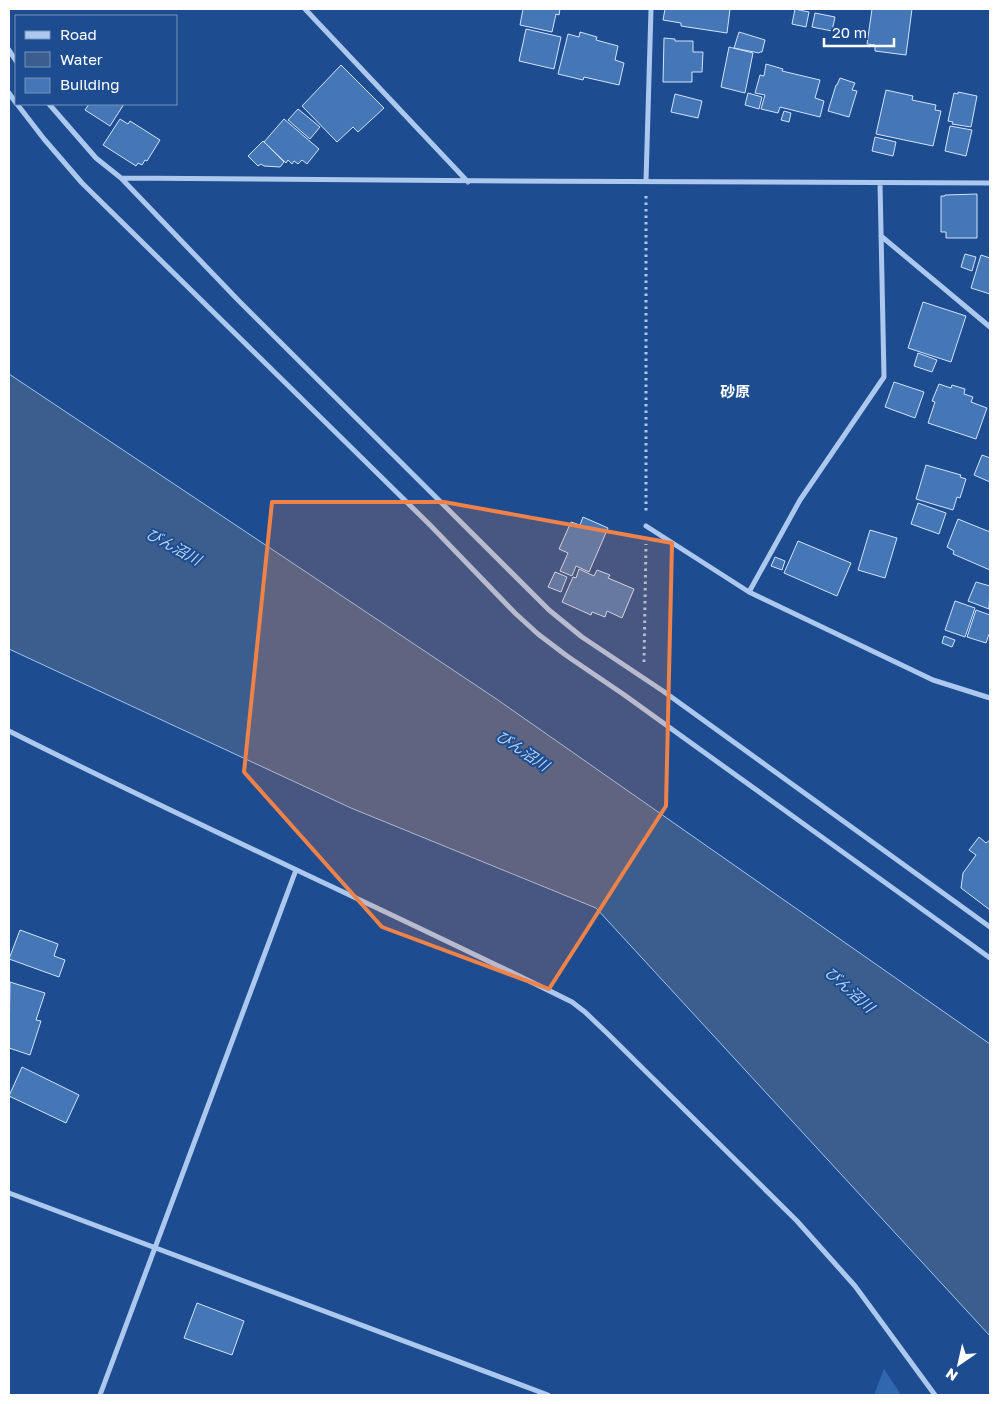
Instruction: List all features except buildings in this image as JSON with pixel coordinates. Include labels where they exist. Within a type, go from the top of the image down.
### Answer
[{"type":"street","points":[[305,9],[468,182]]},
{"type":"street","points":[[646,181],[651,9]]},
{"type":"street","points":[[18,105],[82,183],[430,525],[515,613],[538,634],[990,958]]},
{"type":"street","points":[[50,105],[96,158],[121,178],[238,300],[549,610],[582,638],[643,678],[844,820],[990,927]]},
{"type":"street","points":[[121,178],[468,182],[646,181],[990,184]]},
{"type":"street","points":[[749,592],[800,500],[884,377],[880,183]]},
{"type":"street","points":[[881,236],[990,328]]},
{"type":"street","points":[[646,526],[749,592],[933,680],[990,698]]},
{"type":"street","points":[[9,731],[110,782],[461,947],[572,1002],[585,1012],[797,1221],[855,1286],[935,1395]]},
{"type":"street","points":[[100,1395],[296,870]]},
{"type":"street","points":[[9,1193],[548,1395]]},
{"type":"path","points":[[643,678],[646,526],[646,181]]},
{"type":"highlighted area","points":[[272,502],[444,502],[672,543],[666,806],[549,989],[382,927],[244,772]]},
{"type":"shaded area","points":[[884,1369],[901,1395],[874,1395]]},
{"type":"water","name":"びん沼川","points":[[9,374],[495,698],[990,1044],[990,1336],[596,908],[351,808],[9,649]]},
{"type":"district","name":"砂原","points":[[735,391]]}]
